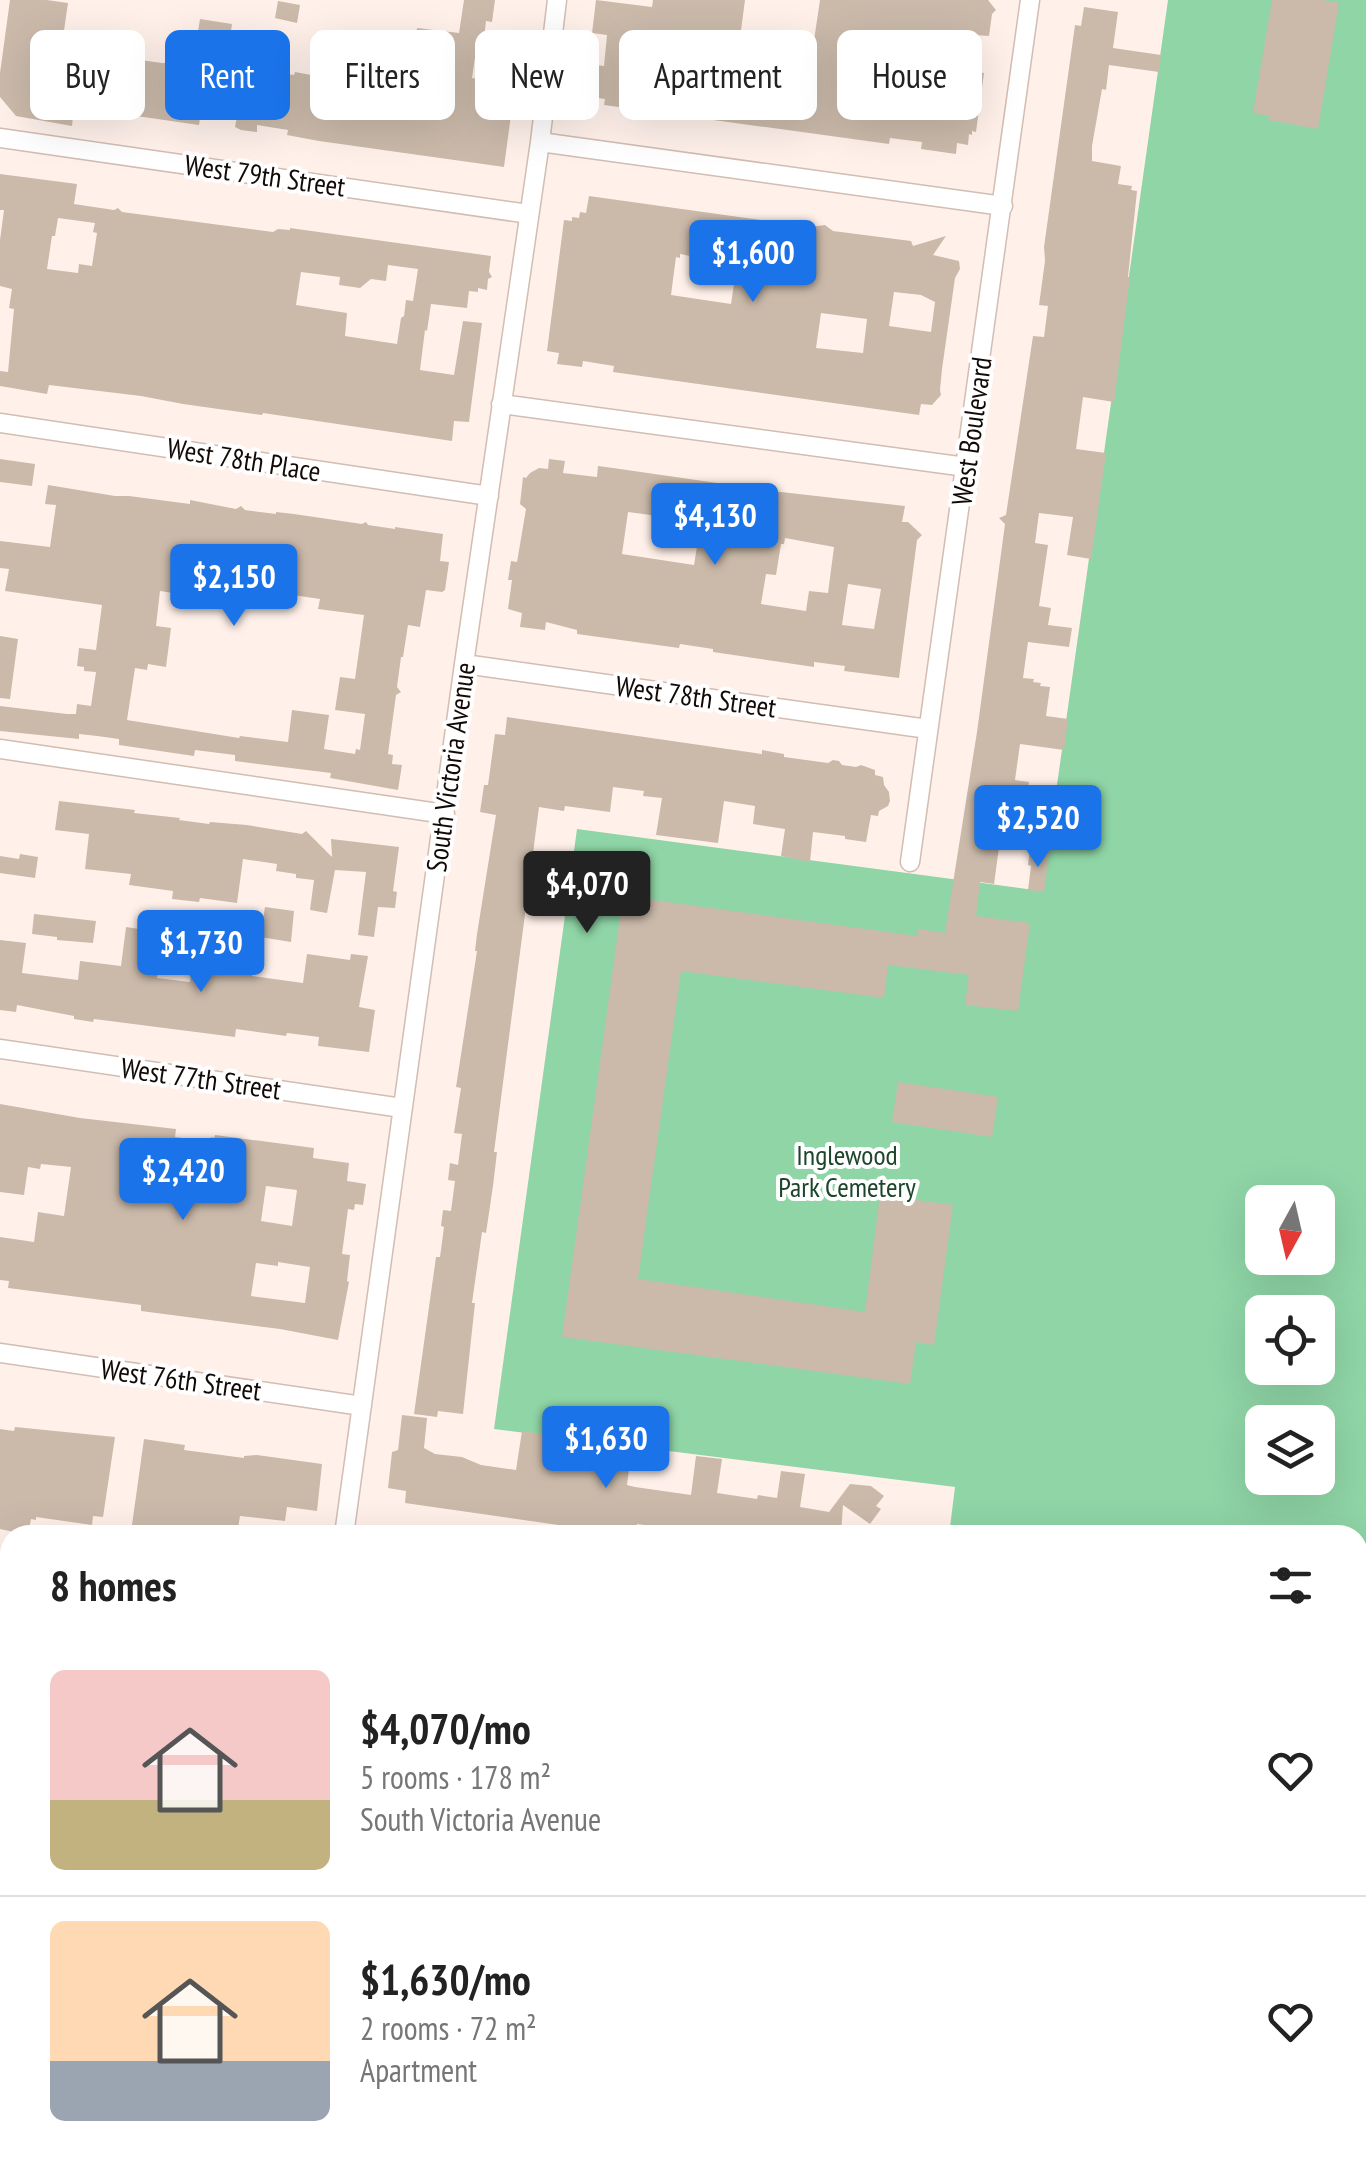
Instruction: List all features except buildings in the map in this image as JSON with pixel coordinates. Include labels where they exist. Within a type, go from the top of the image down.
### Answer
[{"type":"street","name":"South Victoria Avenue","points":[[345,1525],[557,0]]},
{"type":"street","name":"West Boulevard","points":[[910,862],[1030,0]]},
{"type":"street","name":"West 79th Street","points":[[0,138],[530,214]]},
{"type":"street","points":[[540,142],[1003,206]]},
{"type":"street","points":[[501,404],[966,467]]},
{"type":"street","name":"West 78th Place","points":[[0,423],[489,496]]},
{"type":"street","name":"West 78th Street","points":[[464,664],[928,729]]},
{"type":"street","points":[[0,749],[445,814]]},
{"type":"street","name":"West 77th Street","points":[[0,1049],[402,1108]]},
{"type":"street","name":"West 76th Street","points":[[0,1353],[362,1406]]},
{"type":"green space","name":"Inglewood Park Cemetery","points":[[1168,0],[1366,0],[1366,1525],[950,1525],[955,1487],[494,1429],[577,829],[1042,891]]}]
